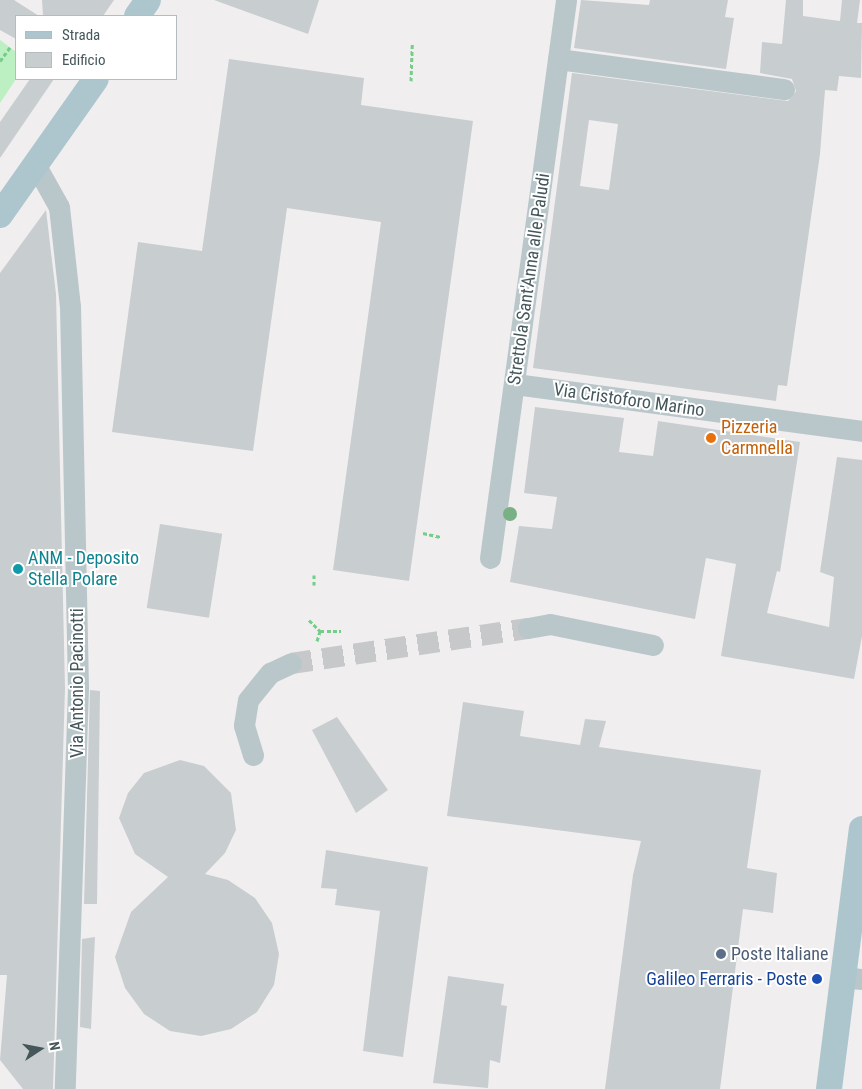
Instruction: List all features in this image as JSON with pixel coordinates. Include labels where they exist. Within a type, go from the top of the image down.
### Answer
[{"type":"main road","points":[[138,15],[148,0]]},
{"type":"main road","points":[[0,215],[95,80]]},
{"type":"main road","points":[[829,1089],[852,978],[862,829]]},
{"type":"street","name":"Strettola Sant'Anna alle Paludi","points":[[490,558],[566,0]]},
{"type":"street","points":[[558,59],[784,89]]},
{"type":"street","name":"Via Antonio Pacinotti","points":[[35,164],[59,207],[70,306],[78,688],[65,1089]]},
{"type":"street","name":"Via Cristoforo Marino","points":[[515,384],[862,431]]},
{"type":"street","points":[[528,628],[550,624],[653,644]]},
{"type":"street","points":[[253,755],[244,725],[248,700],[270,673],[291,664]]},
{"type":"path","points":[[411,81],[412,44]]},
{"type":"path","points":[[0,62],[10,47]]},
{"type":"path","points":[[423,533],[442,537]]},
{"type":"path","points":[[314,575],[314,585]]},
{"type":"path","points":[[308,620],[320,631],[341,631]]},
{"type":"path","points":[[317,641],[320,631]]},
{"type":"green space","points":[[0,40],[15,51],[15,80],[0,103]]},
{"type":"building","points":[[0,0],[14,0],[37,15],[15,15],[15,38],[0,30]]},
{"type":"building","points":[[42,0],[114,0],[104,15],[43,15]]},
{"type":"building","points":[[214,0],[319,0],[308,34]]},
{"type":"building","points":[[581,0],[649,5],[650,0],[728,0],[725,17],[734,18],[726,69],[574,48]]},
{"type":"building","points":[[786,0],[803,0],[803,16],[840,21],[842,0],[860,0],[857,23],[862,23],[861,78],[839,76],[837,91],[825,90],[820,154],[787,386],[778,385],[776,401],[533,368],[572,73],[788,101],[796,91],[792,79],[760,73],[762,42],[782,44]],"holes":[[[589,120],[618,124],[609,190],[580,186]]]},
{"type":"building","points":[[229,59],[364,78],[361,105],[473,121],[409,581],[333,570],[381,222],[287,208],[253,451],[112,432],[138,242],[202,251]]},
{"type":"building","points":[[29,80],[53,80],[0,158],[0,122]]},
{"type":"building","points":[[46,210],[56,294],[65,688],[53,1089],[23,1089],[0,1060],[7,975],[0,975],[0,273]]},
{"type":"building","points":[[535,407],[624,418],[619,452],[653,456],[658,421],[800,442],[780,572],[777,571],[767,613],[829,627],[834,577],[820,572],[837,457],[862,460],[862,636],[854,679],[721,656],[736,564],[706,558],[695,619],[510,582],[519,526],[552,529],[557,497],[524,493]]},
{"type":"building","points":[[160,524],[222,534],[209,618],[147,608]]},
{"type":"building","points":[[90,690],[100,691],[97,904],[84,904]]},
{"type":"building","points":[[463,702],[524,711],[520,736],[580,745],[585,719],[606,721],[599,747],[761,770],[747,868],[777,873],[773,913],[743,909],[720,1089],[605,1089],[633,875],[641,841],[447,816]]},
{"type":"building","points":[[337,717],[388,790],[356,813],[312,730]]},
{"type":"building","points":[[180,760],[204,766],[231,793],[236,830],[225,853],[205,874],[228,880],[255,898],[272,923],[279,954],[274,985],[257,1012],[231,1029],[201,1036],[170,1031],[144,1014],[125,988],[115,957],[131,912],[168,877],[135,854],[119,818],[128,793],[144,773]]},
{"type":"building","points":[[326,850],[428,867],[403,1057],[363,1051],[380,911],[335,905],[337,889],[321,888]]},
{"type":"building","points":[[95,937],[91,1029],[80,1027],[82,939]]},
{"type":"building","points":[[448,976],[504,984],[501,1005],[507,1006],[500,1063],[490,1060],[488,1088],[433,1083]]},
{"type":"tunnel","points":[[291,663],[528,628]]},
{"type":"place","name":"Pizzeria Carmnella","points":[[711,438]]},
{"type":"place","name":"ANM - Deposito Stella Polare","points":[[18,569]]},
{"type":"place","name":"Poste Italiane","points":[[721,954]]},
{"type":"place","name":"Galileo Ferraris - Poste","points":[[817,979]]}]
